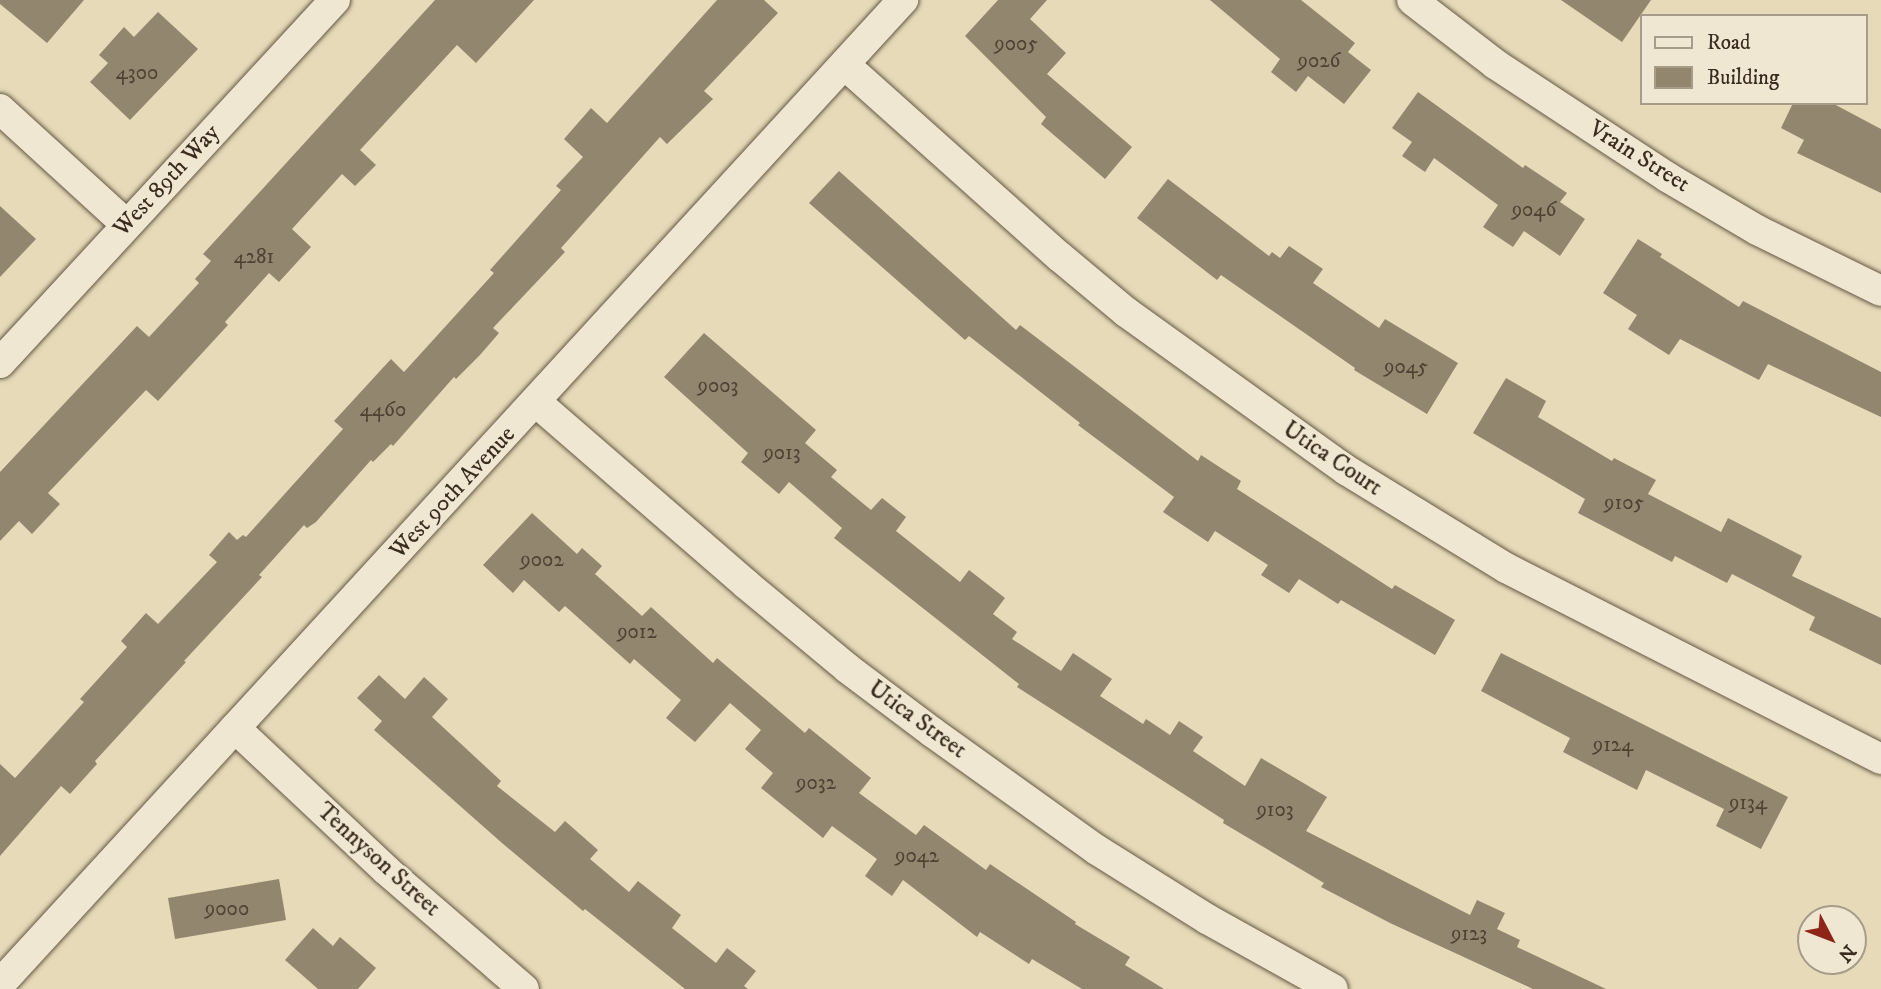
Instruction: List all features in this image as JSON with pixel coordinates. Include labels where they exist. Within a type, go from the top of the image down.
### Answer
[{"type":"street","name":"West 89th Way","points":[[0,362],[335,0]]},
{"type":"street","name":"West 90th Avenue","points":[[0,984],[903,0]]},
{"type":"street","name":"Vrain Street","points":[[1412,0],[1495,64],[1667,177],[1757,230],[1881,291]]},
{"type":"street","name":"Utica Court","points":[[845,65],[1126,312],[1346,470],[1506,568],[1881,760]]},
{"type":"street","points":[[0,109],[126,224]]},
{"type":"street","name":"Utica Street","points":[[536,402],[746,584],[847,668],[932,732],[1097,850],[1207,919],[1333,989]]},
{"type":"street","name":"Tennyson Street","points":[[235,728],[386,870],[524,989]]},
{"type":"building","points":[[0,0],[84,0],[47,43],[0,4]]},
{"type":"building","points":[[435,0],[534,0],[476,63],[457,45],[360,150],[376,165],[355,186],[342,174],[292,229],[311,247],[279,282],[269,273],[225,322],[228,325],[158,401],[146,390],[48,493],[60,504],[32,534],[19,521],[0,541],[0,472],[137,326],[149,337],[199,283],[195,279],[211,261],[203,254]]},
{"type":"building","points":[[717,0],[764,0],[778,13],[704,91],[713,99],[667,144],[660,137],[561,248],[565,252],[493,328],[499,333],[480,355],[456,379],[454,377],[393,446],[391,444],[373,462],[371,460],[316,522],[307,528],[304,525],[259,575],[262,577],[95,761],[97,764],[70,794],[61,786],[0,856],[0,764],[15,778],[84,702],[80,699],[127,647],[121,641],[146,613],[158,624],[217,562],[209,555],[229,532],[237,540],[243,535],[246,537],[343,429],[334,421],[391,359],[404,372],[494,273],[490,270],[561,190],[556,186],[583,157],[564,139],[591,108],[607,123]]},
{"type":"building","points":[[998,0],[1047,0],[1030,19],[1066,53],[1047,74],[1132,147],[1105,179],[1041,124],[1046,117],[965,36]]},
{"type":"building","points":[[1210,0],[1301,0],[1355,43],[1348,52],[1371,70],[1344,104],[1308,76],[1296,92],[1271,72],[1280,59]]},
{"type":"building","points":[[1561,0],[1651,0],[1622,42]]},
{"type":"building","points":[[158,12],[198,49],[130,120],[90,82],[108,63],[99,55],[124,27],[134,37]]},
{"type":"building","points":[[1418,92],[1523,168],[1525,165],[1567,193],[1560,202],[1585,219],[1560,256],[1524,231],[1513,247],[1483,227],[1498,205],[1434,158],[1425,172],[1402,156],[1412,142],[1392,128]]},
{"type":"building","points":[[1792,105],[1836,105],[1881,129],[1881,193],[1797,153],[1804,140],[1781,128]]},
{"type":"building","points":[[839,171],[1016,330],[1020,325],[1198,461],[1201,455],[1241,481],[1237,489],[1392,589],[1395,585],[1455,620],[1435,655],[1341,600],[1338,604],[1299,579],[1289,593],[1261,575],[1268,565],[1215,531],[1208,542],[1163,512],[1174,497],[1078,425],[1080,423],[969,336],[965,340],[809,203]]},
{"type":"building","points":[[1168,179],[1269,256],[1272,252],[1280,258],[1289,246],[1323,269],[1313,283],[1379,328],[1385,319],[1458,363],[1427,414],[1354,370],[1355,368],[1221,275],[1217,280],[1137,218]]},
{"type":"building","points":[[0,206],[36,239],[0,277]]},
{"type":"building","points":[[1638,239],[1662,254],[1660,257],[1739,307],[1743,301],[1881,372],[1881,417],[1768,364],[1759,380],[1680,339],[1669,355],[1628,329],[1637,315],[1603,293]]},
{"type":"building","points":[[704,333],[816,430],[805,443],[837,470],[831,477],[871,510],[882,498],[906,517],[896,531],[960,582],[969,570],[1005,598],[993,614],[1017,632],[1012,639],[1061,671],[1073,653],[1112,679],[1100,696],[1143,724],[1146,719],[1170,735],[1179,721],[1203,737],[1193,751],[1245,786],[1261,758],[1327,797],[1306,831],[1470,915],[1477,900],[1505,913],[1497,929],[1520,940],[1517,947],[1606,989],[1533,989],[1390,923],[1321,887],[1324,883],[1223,823],[1224,820],[1017,687],[1019,684],[834,538],[842,528],[789,482],[779,494],[741,462],[748,453],[664,377]]},
{"type":"building","points":[[1506,378],[1546,401],[1538,417],[1612,461],[1614,458],[1656,480],[1648,494],[1721,532],[1728,518],[1802,556],[1792,576],[1881,618],[1881,665],[1809,630],[1815,617],[1732,574],[1727,583],[1675,556],[1672,562],[1578,513],[1585,499],[1473,433]]},
{"type":"building","points":[[532,513],[577,554],[582,548],[602,566],[595,574],[642,616],[651,607],[713,663],[717,658],[805,733],[809,728],[871,778],[859,793],[916,835],[924,825],[986,870],[990,864],[1076,922],[1075,924],[1130,957],[1125,965],[1164,989],[1082,989],[1032,959],[1029,964],[980,932],[977,937],[903,880],[892,896],[865,876],[877,859],[832,826],[823,838],[761,788],[773,773],[745,749],[761,730],[730,703],[695,742],[666,718],[681,700],[634,659],[630,664],[565,606],[559,612],[524,580],[513,593],[483,565]]},
{"type":"building","points":[[1501,653],[1788,797],[1761,849],[1716,826],[1724,809],[1646,770],[1637,790],[1563,752],[1570,738],[1481,691]]},
{"type":"building","points":[[379,675],[405,699],[424,677],[448,699],[432,717],[501,781],[497,786],[555,832],[565,821],[598,850],[590,859],[629,892],[638,881],[681,915],[672,928],[716,963],[727,948],[756,971],[744,986],[748,989],[685,989],[585,909],[583,911],[502,843],[374,730],[382,721],[357,698]]},
{"type":"building","points":[[279,879],[286,920],[175,939],[168,898]]},
{"type":"building","points":[[313,928],[333,946],[340,937],[376,968],[358,989],[318,989],[285,960]]}]
